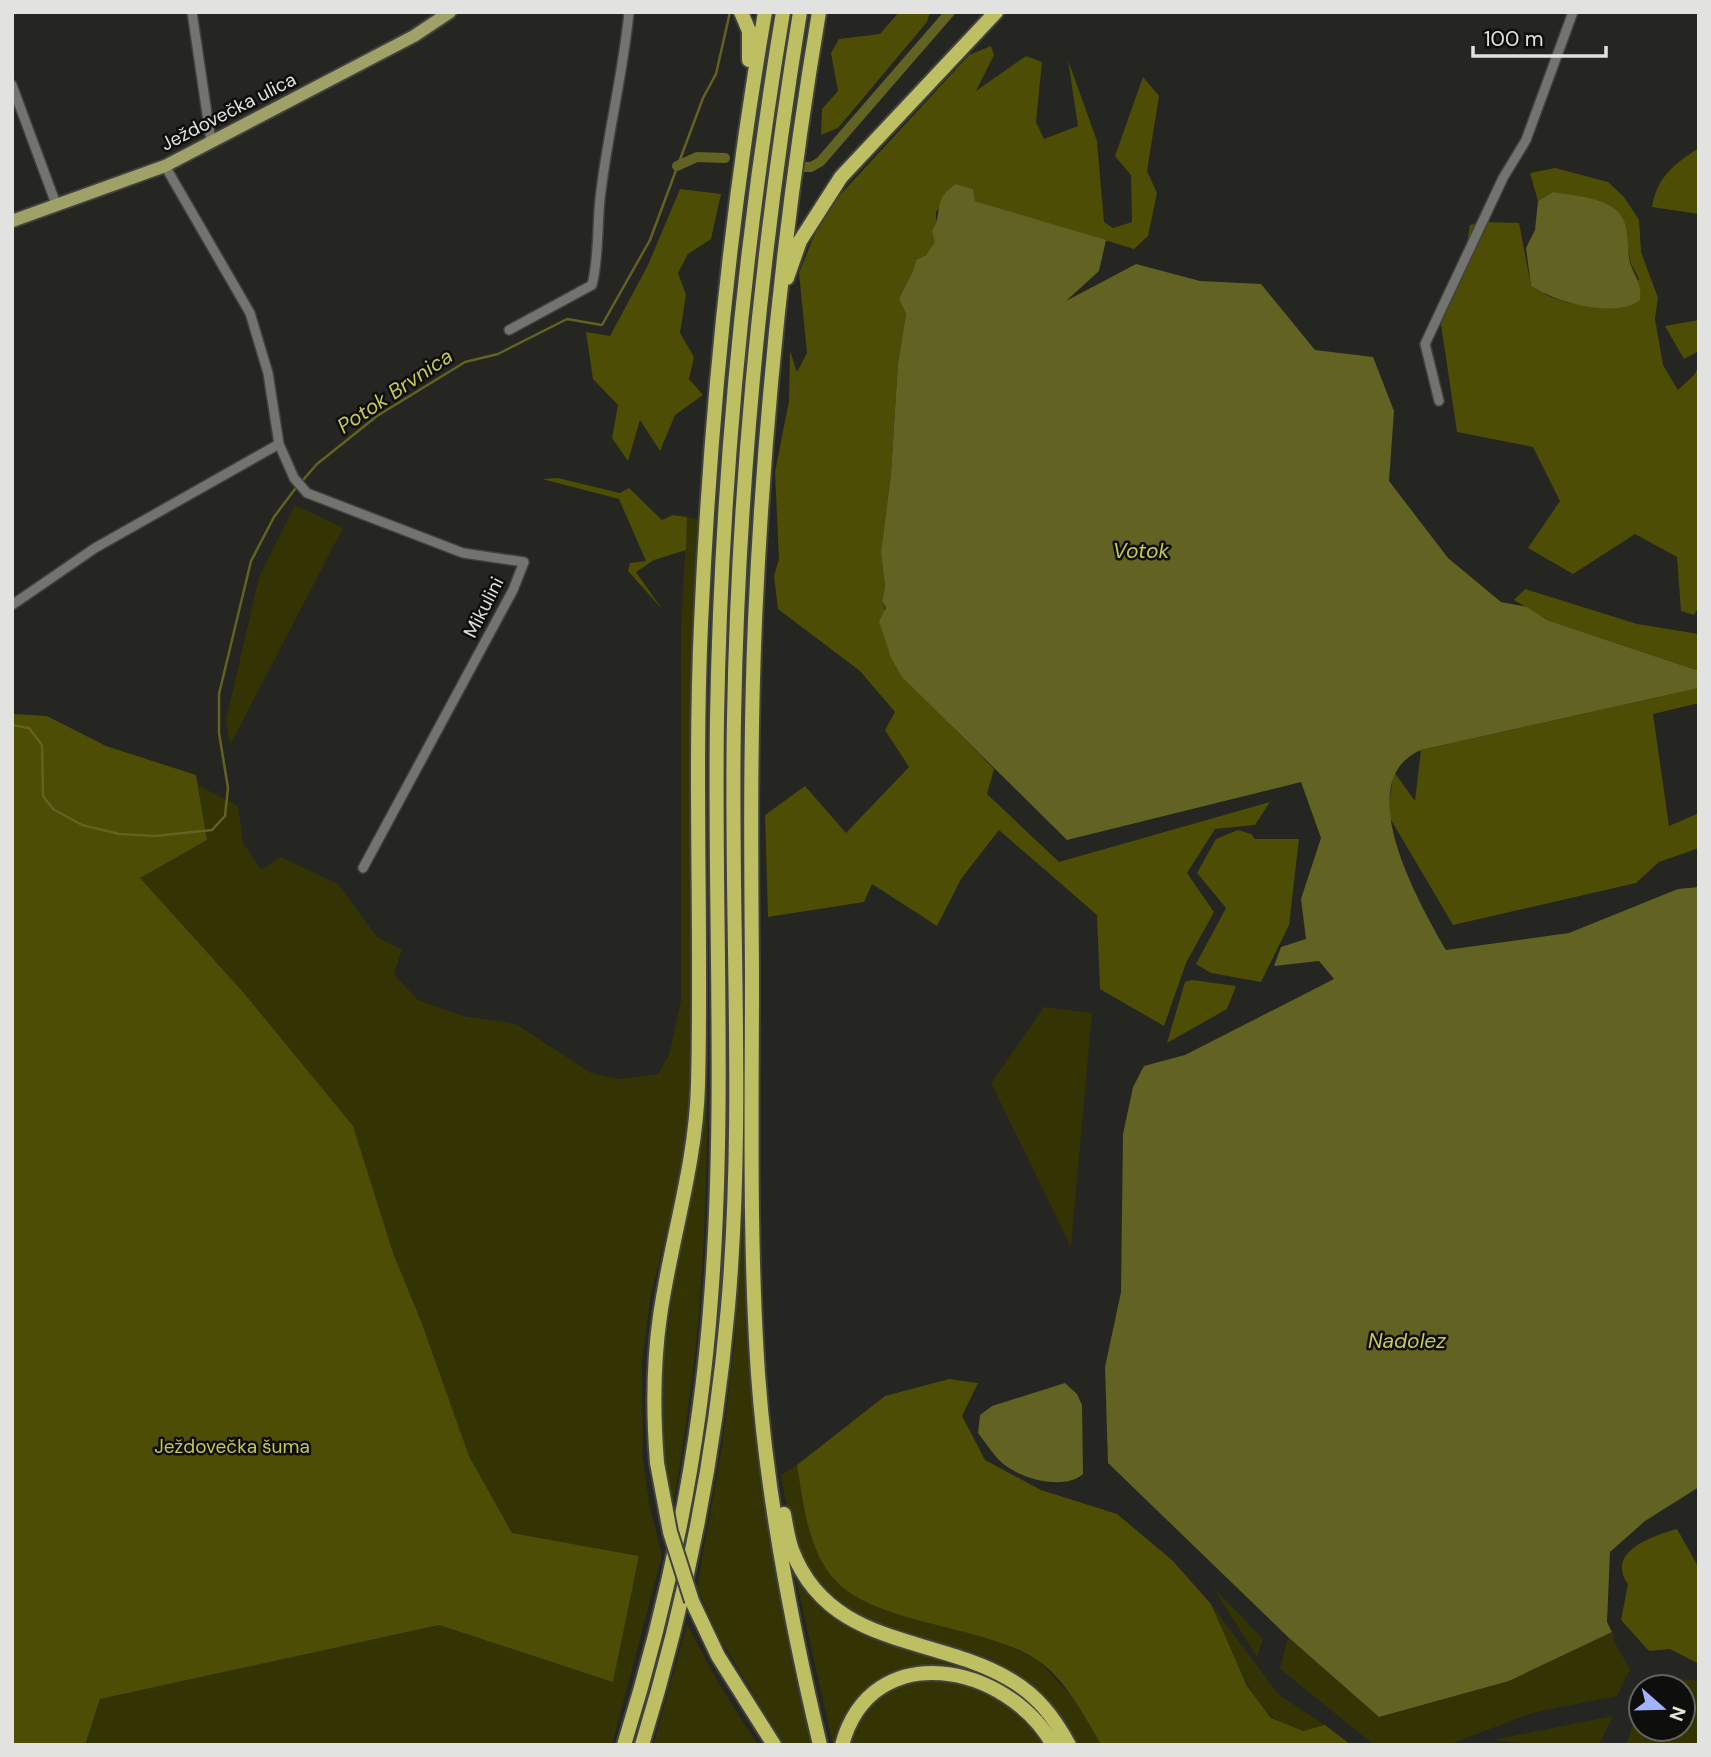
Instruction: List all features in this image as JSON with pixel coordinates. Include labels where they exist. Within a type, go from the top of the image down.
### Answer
[{"type":"highway","points":[[765,12],[749,103],[718,372],[701,624],[698,1089],[686,1186],[660,1315],[654,1398],[657,1462],[679,1562],[692,1601],[718,1656],[774,1745]]},
{"type":"highway","points":[[624,1745],[668,1587],[691,1460],[711,1300],[717,1161],[719,624],[743,295],[764,127],[783,12]]},
{"type":"highway","points":[[642,1745],[689,1567],[709,1456],[728,1305],[734,1096],[733,810],[737,622],[751,383],[760,295],[782,124],[800,12]]},
{"type":"highway","points":[[819,12],[800,132],[775,330],[755,623],[751,816],[755,1306],[766,1446],[786,1588],[820,1745]]},
{"type":"highway","points":[[775,330],[789,271],[800,241],[825,200],[841,177],[996,12]]},
{"type":"highway","points":[[741,13],[750,39],[746,88],[749,103]]},
{"type":"highway","points":[[766,1446],[775,1460],[792,1550],[817,1590],[834,1608],[867,1629],[983,1667],[1009,1679],[1052,1715],[1069,1745]]},
{"type":"highway","points":[[842,1745],[849,1725],[869,1697],[900,1679],[929,1673],[962,1676],[1000,1690],[1027,1709],[1053,1745]]},
{"type":"highway","points":[[761,1723],[764,1745]]},
{"type":"main road","name":"Ježdovečka ulica","points":[[12,221],[124,183],[165,166],[414,36],[450,12]]},
{"type":"street","points":[[192,12],[211,141]]},
{"type":"street","points":[[509,331],[592,285],[596,268],[600,199],[629,12]]},
{"type":"street","points":[[1440,401],[1425,344],[1503,178],[1526,140],[1573,12]]},
{"type":"street","points":[[13,88],[56,204]]},
{"type":"street","points":[[12,605],[95,548],[279,444],[268,373],[250,313],[165,166]]},
{"type":"street","name":"Mikulini","points":[[279,444],[294,478],[307,493],[463,553],[524,562],[513,590],[363,868]]},
{"type":"shaded area","points":[[748,169],[724,396],[709,624],[706,777],[708,1095],[705,1222],[693,1371],[672,1513],[664,1462],[661,1374],[685,1215],[703,859],[707,626],[716,455],[734,266]]},
{"type":"shaded area","points":[[295,505],[343,528],[230,745],[226,720],[259,577]]},
{"type":"shaded area","points":[[687,517],[698,519],[691,742],[692,1034],[688,1122],[680,1177],[651,1295],[642,1361],[643,1462],[662,1556],[612,1745],[85,1745],[100,1699],[439,1625],[613,1681],[639,1556],[512,1533],[469,1456],[421,1321],[393,1253],[243,992],[139,878],[207,840],[198,785],[238,806],[243,842],[261,870],[281,857],[338,884],[377,937],[402,950],[394,974],[418,1000],[463,1016],[516,1024],[591,1073],[620,1079],[658,1074],[669,1055],[681,1001],[681,628]]},
{"type":"shaded area","points":[[1044,1007],[1092,1013],[1071,1247],[991,1083]]},
{"type":"shaded area","points":[[744,1162],[748,1348],[759,1464],[793,1666],[812,1745],[784,1745],[719,1637],[697,1587],[722,1446],[734,1347]]},
{"type":"shaded area","points":[[797,1465],[804,1508],[816,1547],[835,1581],[927,1621],[988,1636],[1039,1661],[1078,1703],[1101,1745],[1077,1745],[1052,1707],[1019,1677],[991,1662],[870,1621],[844,1606],[820,1585],[802,1557],[794,1537],[781,1475]]},
{"type":"shaded area","points":[[792,1562],[812,1593],[835,1615],[860,1631],[976,1671],[1006,1686],[966,1672],[945,1668],[904,1671],[867,1690],[849,1711],[833,1745]]},
{"type":"shaded area","points":[[1212,1586],[1263,1639],[1257,1657]]},
{"type":"shaded area","points":[[1211,1604],[1279,1695],[1325,1725],[1304,1731],[1287,1727],[1271,1716],[1246,1681]]},
{"type":"shaded area","points":[[687,1624],[719,1684],[758,1745],[653,1745]]},
{"type":"shaded area","points":[[1612,1632],[1615,1643],[1630,1669],[1617,1696],[1532,1713],[1448,1745],[1374,1745],[1280,1669],[1288,1637],[1379,1717],[1509,1681]]},
{"type":"shaded area","points":[[947,1680],[991,1695],[1014,1709],[1045,1745],[849,1745],[866,1712],[885,1693],[911,1684]]},
{"type":"shaded area","points":[[1699,1681],[1699,1745],[1626,1745],[1627,1742],[1697,1743]]},
{"type":"shaded area","points":[[1613,1716],[1599,1745],[1539,1745],[1492,1740]]},
{"type":"green space","points":[[899,12],[930,12],[927,22],[838,128],[821,135],[822,109],[838,91],[831,53],[839,39],[880,34]]},
{"type":"green space","points":[[991,46],[994,55],[976,91],[1026,56],[1042,62],[1036,122],[1044,139],[1078,126],[1068,60],[1097,141],[1104,222],[1113,228],[1132,222],[1131,175],[1115,156],[1143,77],[1159,96],[1147,171],[1157,193],[1148,236],[1134,249],[975,201],[973,189],[956,184],[936,212],[936,242],[926,255],[916,260],[899,298],[906,314],[898,363],[891,473],[881,552],[885,587],[882,601],[885,610],[884,635],[902,676],[994,769],[987,794],[1059,862],[1270,802],[1255,825],[1215,829],[1187,873],[1214,912],[1186,963],[1164,1026],[1100,989],[1097,915],[999,830],[961,879],[937,926],[872,884],[864,902],[768,917],[765,815],[805,786],[846,833],[909,767],[885,730],[895,712],[860,671],[778,609],[774,576],[779,559],[775,472],[789,401],[790,351],[797,372],[807,353],[799,273],[817,228],[840,195],[969,55]]},
{"type":"green space","points":[[1699,148],[1699,214],[1652,207],[1662,179]]},
{"type":"green space","points":[[1555,168],[1608,182],[1624,197],[1639,220],[1641,252],[1658,298],[1655,319],[1663,365],[1678,390],[1695,374],[1699,364],[1699,607],[1694,615],[1681,611],[1677,557],[1635,534],[1573,574],[1528,548],[1560,501],[1533,447],[1457,432],[1441,324],[1462,271],[1470,225],[1481,222],[1519,223],[1531,286],[1551,297],[1582,305],[1615,308],[1639,279],[1631,264],[1625,234],[1553,192],[1538,201],[1530,173]]},
{"type":"green space","points":[[680,189],[721,194],[711,239],[688,254],[678,273],[686,295],[680,333],[694,357],[689,379],[703,395],[675,415],[660,451],[640,420],[628,461],[612,438],[618,405],[593,379],[586,332],[610,336],[648,265]]},
{"type":"green space","points":[[1699,320],[1699,351],[1684,359],[1665,326]]},
{"type":"green space","points":[[558,478],[620,493],[629,488],[662,520],[673,515],[687,517],[686,550],[654,560],[636,572],[662,609],[628,571],[630,563],[646,561],[619,499],[542,479]]},
{"type":"green space","points":[[1525,589],[1637,624],[1699,634],[1699,671],[1547,620],[1514,600]]},
{"type":"green space","points":[[1699,688],[1699,703],[1653,714],[1669,826],[1699,813],[1699,848],[1659,862],[1636,883],[1453,925],[1387,813],[1394,772],[1415,801],[1421,750]]},
{"type":"green space","name":"Ježdovečka šuma","points":[[12,714],[47,716],[106,746],[196,775],[207,840],[140,878],[243,992],[353,1126],[393,1253],[421,1321],[469,1456],[512,1533],[639,1556],[613,1682],[439,1625],[100,1699],[85,1745],[12,1745]]},
{"type":"green space","points":[[1238,830],[1251,834],[1255,839],[1299,839],[1289,925],[1261,982],[1211,973],[1196,964],[1226,908],[1197,873],[1216,839]]},
{"type":"green space","points":[[1192,980],[1236,986],[1227,1009],[1167,1043],[1185,982]]},
{"type":"green space","points":[[949,1379],[978,1383],[962,1416],[985,1460],[1041,1490],[1117,1514],[1172,1560],[1211,1604],[1247,1686],[1271,1718],[1303,1731],[1325,1725],[1351,1745],[1101,1745],[1065,1687],[1037,1660],[988,1639],[902,1616],[876,1606],[853,1595],[835,1580],[813,1541],[797,1465],[885,1396]]},
{"type":"green space","points":[[1677,1529],[1699,1568],[1699,1664],[1670,1649],[1649,1651],[1621,1620],[1628,1584],[1622,1573],[1622,1563],[1627,1554],[1644,1541]]},
{"type":"water","points":[[956,184],[973,189],[975,201],[1106,240],[1099,271],[1066,301],[1136,264],[1200,281],[1261,284],[1315,350],[1373,357],[1394,411],[1389,481],[1448,558],[1501,602],[1527,607],[1547,620],[1699,671],[1699,688],[1421,750],[1400,766],[1391,788],[1390,815],[1397,845],[1421,905],[1446,950],[1569,933],[1678,889],[1699,887],[1699,1487],[1645,1521],[1610,1552],[1607,1622],[1612,1632],[1509,1681],[1379,1717],[1288,1637],[1108,1463],[1105,1367],[1121,1292],[1123,1134],[1133,1087],[1144,1066],[1185,1055],[1334,979],[1319,961],[1274,966],[1281,947],[1306,939],[1301,899],[1321,838],[1301,782],[1067,840],[902,677],[891,658],[879,621],[886,608],[882,601],[885,587],[881,552],[891,473],[898,363],[906,314],[899,299],[916,260],[926,255],[935,242],[932,231],[941,201]]},
{"type":"water","points":[[1553,192],[1602,202],[1618,212],[1625,224],[1630,263],[1639,285],[1640,300],[1629,306],[1601,308],[1555,298],[1531,286],[1526,248],[1535,230],[1538,201]]},
{"type":"water","points":[[1065,1383],[1077,1394],[1082,1405],[1083,1474],[1066,1481],[1045,1481],[1006,1466],[978,1433],[980,1415],[992,1406]]},
{"type":"waterway","name":"Potok Brvnica","points":[[12,725],[29,728],[42,745],[43,796],[53,809],[82,825],[119,834],[155,836],[212,830],[225,816],[228,788],[219,733],[219,694],[251,561],[274,517],[317,464],[377,416],[465,362],[498,354],[567,319],[602,325],[650,240],[703,98],[716,74],[730,12]]},
{"type":"waterway","points":[[802,167],[811,167],[820,162],[950,12]]},
{"type":"waterway","points":[[677,166],[697,157],[725,158]]},
{"type":"water label","name":"Votok","points":[[1141,551]]},
{"type":"water label","name":"Nadolez","points":[[1407,1341]]}]
